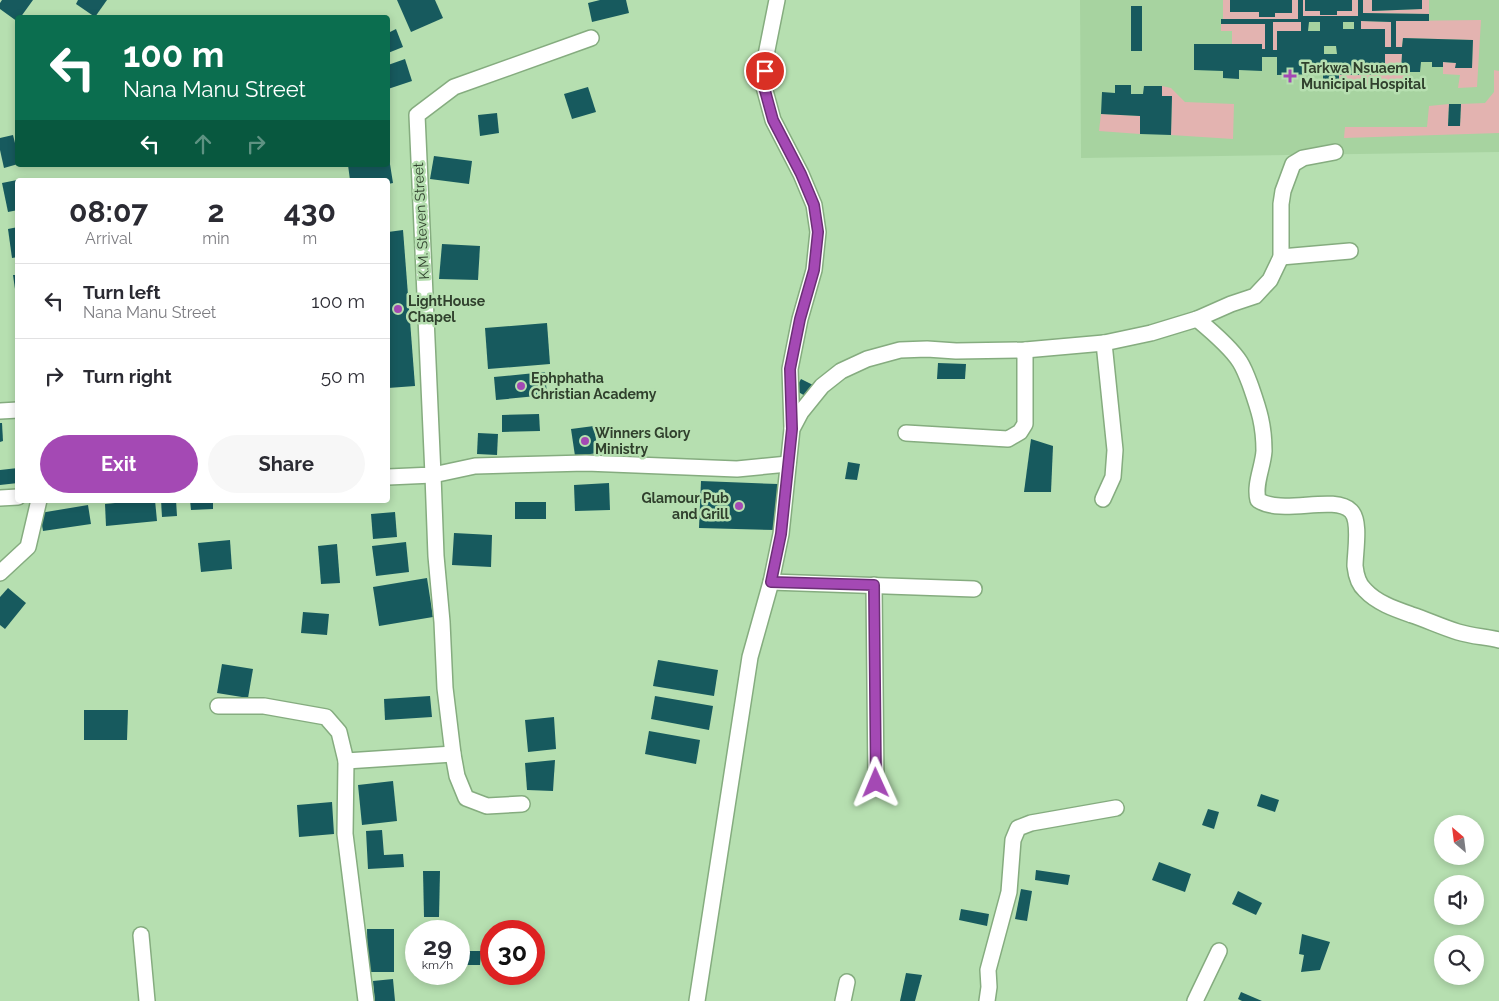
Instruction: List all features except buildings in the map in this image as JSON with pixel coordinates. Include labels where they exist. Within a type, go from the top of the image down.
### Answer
[{"type":"street","points":[[697,1001],[750,657],[771,582],[781,534],[792,429],[790,369],[800,319],[814,270],[818,232],[814,205],[801,174],[773,120],[764,87],[766,55],[777,0]]},
{"type":"street","name":"K.M. Steven Street","points":[[433,475],[416,115],[454,87],[591,38]]},
{"type":"street","points":[[792,429],[802,412],[822,386],[841,371],[867,359],[900,350],[1025,350],[1104,344],[1151,333],[1197,319],[1255,296],[1270,280],[1281,257],[1281,204],[1283,191],[1293,164],[1303,158],[1335,152]]},
{"type":"street","points":[[1281,257],[1350,251]]},
{"type":"street","points":[[1197,319],[1240,361],[1259,409],[1264,432],[1264,446],[1256,492],[1258,500],[1264,504],[1283,506],[1334,504],[1343,506],[1351,511],[1356,519],[1357,578],[1363,589],[1392,607],[1459,632],[1499,640]]},
{"type":"street","points":[[1103,500],[1114,477],[1116,450],[1104,344]]},
{"type":"street","points":[[906,433],[1008,439],[1020,432],[1025,424],[1025,350]]},
{"type":"street","points":[[0,411],[15,410]]},
{"type":"street","points":[[390,477],[433,475],[475,466],[586,463],[737,469],[788,464]]},
{"type":"street","points":[[433,475],[436,556],[445,688],[457,776],[466,798],[487,806],[522,804]]},
{"type":"street","points":[[0,498],[15,497]]},
{"type":"street","points":[[0,573],[28,547],[38,503]]},
{"type":"street","points":[[771,582],[974,589]]},
{"type":"street","points":[[874,585],[876,783]]},
{"type":"street","points":[[218,706],[264,706],[326,717],[339,732],[346,761],[345,834],[366,1001]]},
{"type":"street","points":[[346,761],[453,754]]},
{"type":"street","points":[[987,1001],[990,987],[988,970],[1009,892],[1013,840],[1018,828],[1031,823],[1116,808]]},
{"type":"street","points":[[141,935],[147,1001]]},
{"type":"street","points":[[1195,1001],[1219,951]]},
{"type":"street","points":[[843,1001],[847,982]]},
{"type":"shaded area","name":"Tarkwa Nsuaem Municipal Hospital","points":[[1080,0],[1499,0],[1499,152],[1081,158]]},
{"type":"shaded area","points":[[1223,0],[1230,0],[1230,12],[1259,12],[1259,17],[1275,17],[1275,13],[1292,13],[1292,0],[1298,0],[1298,19],[1223,19]]},
{"type":"shaded area","points":[[1303,0],[1320,11],[1337,15],[1337,11],[1352,0],[1358,0],[1358,16],[1303,16]]},
{"type":"shaded area","points":[[1363,0],[1372,0],[1372,11],[1422,9],[1422,0],[1429,0],[1429,14],[1363,13]]},
{"type":"shaded area","points":[[1481,20],[1477,87],[1458,88],[1460,75],[1443,74],[1443,62],[1456,63],[1456,68],[1472,68],[1473,40],[1403,38],[1402,47],[1396,47],[1396,21]]},
{"type":"shaded area","points":[[1361,21],[1391,22],[1391,47],[1385,47],[1385,29],[1361,29]]},
{"type":"shaded area","points":[[1273,22],[1301,22],[1301,31],[1277,31],[1277,50],[1273,50]]},
{"type":"shaded area","points":[[1221,24],[1265,24],[1265,49],[1262,49],[1262,44],[1232,44],[1232,31],[1221,31]]},
{"type":"shaded area","points":[[1385,54],[1402,54],[1401,71],[1410,72],[1409,88],[1359,90],[1355,83],[1339,82],[1339,75],[1385,75]]},
{"type":"shaded area","points":[[1494,70],[1499,71],[1499,133],[1344,138],[1345,127],[1427,127],[1429,106],[1449,104],[1448,126],[1460,126],[1461,104],[1485,103],[1494,92]]},
{"type":"shaded area","points":[[1162,86],[1171,88],[1185,102],[1234,104],[1233,139],[1171,135],[1172,96],[1162,96]]},
{"type":"shaded area","points":[[1101,114],[1140,116],[1140,134],[1099,131]]},
{"type":"place","name":"Tarkwa Nsuaem Municipal Hospital","points":[[1290,76]]},
{"type":"place","name":"LightHouse Chapel","points":[[398,309]]},
{"type":"place","name":"Ephphatha Christian Academy","points":[[521,386]]},
{"type":"place","name":"Winners Glory Ministry","points":[[585,441]]},
{"type":"place","name":"Glamour Pub and Grill","points":[[739,506]]},
{"type":"route","points":[[765,71],[764,87],[773,120],[801,174],[814,205],[818,232],[814,270],[800,319],[790,369],[792,429],[781,534],[771,582],[874,585],[876,783]]}]
